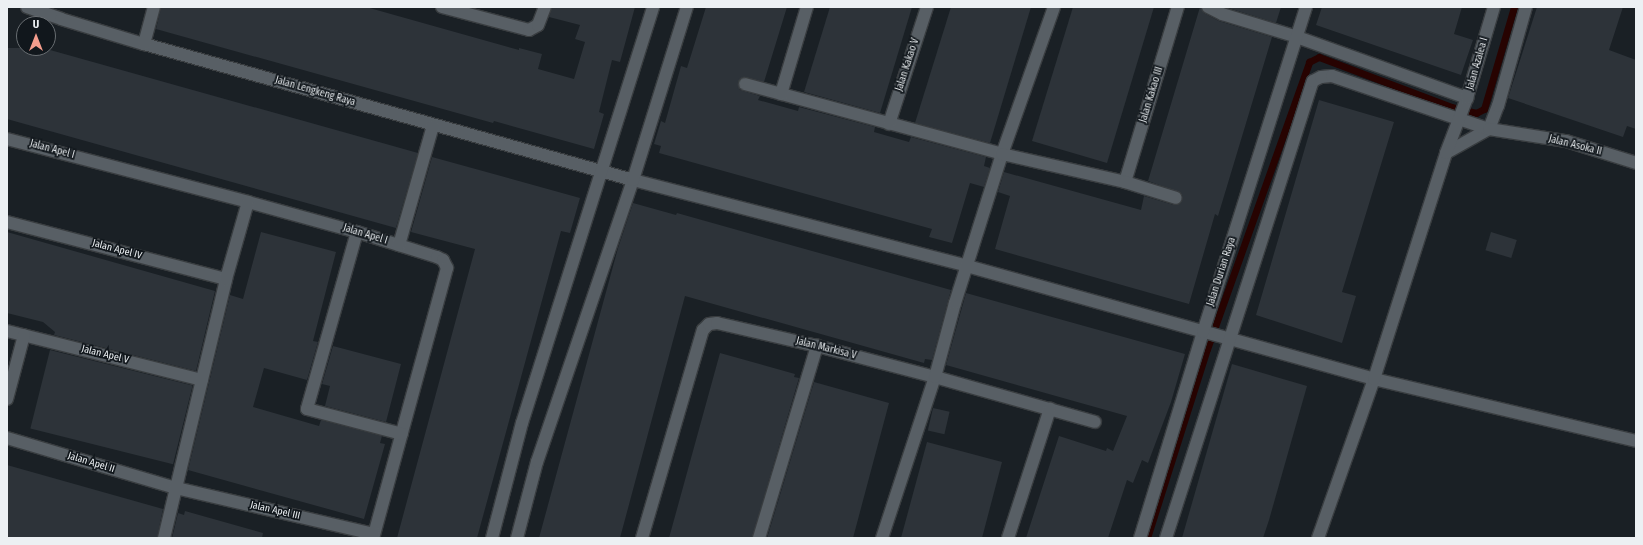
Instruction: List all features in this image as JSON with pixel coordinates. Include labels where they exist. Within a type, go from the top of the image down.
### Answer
[{"type":"street","name":"Jalan Lengkeng Raya","points":[[26,7],[144,44],[433,126],[633,180],[967,266],[1374,379],[1636,441]]},
{"type":"street","points":[[144,44],[154,7]]},
{"type":"street","points":[[442,7],[529,30],[538,25],[545,7]]},
{"type":"street","points":[[492,538],[522,423],[604,171],[653,7]]},
{"type":"street","points":[[516,538],[537,462],[633,180],[687,7]]},
{"type":"street","points":[[781,94],[806,7]]},
{"type":"street","name":"Jalan Kakao V","points":[[889,124],[927,7]]},
{"type":"street","points":[[882,538],[935,376],[1002,154],[1054,7]]},
{"type":"street","name":"Jalan Kakao III","points":[[1125,182],[1178,7]]},
{"type":"street","points":[[1208,7],[1222,14],[1297,37],[1463,110]]},
{"type":"street","name":"Jalan Durian Raya","points":[[1140,538],[1306,7]]},
{"type":"street","name":"Jalan Azalea I","points":[[1318,538],[1374,379],[1446,153],[1463,110],[1494,7]]},
{"type":"street","points":[[1446,153],[1489,129],[1498,106],[1526,7]]},
{"type":"street","points":[[1166,538],[1226,339],[1313,81],[1321,77],[1332,76],[1463,110]]},
{"type":"street","points":[[745,84],[1002,154],[1125,182],[1176,198]]},
{"type":"street","name":"Jalan Asoka II","points":[[1463,110],[1489,129],[1566,141],[1636,163]]},
{"type":"street","points":[[399,245],[433,126]]},
{"type":"street","name":"Jalan Apel I","points":[[7,139],[357,232],[443,260],[447,268],[374,536]]},
{"type":"street","points":[[164,538],[226,279],[248,202]]},
{"type":"street","name":"Jalan Apel IV","points":[[7,222],[226,279]]},
{"type":"street","points":[[357,232],[307,409],[402,434]]},
{"type":"street","name":"Jalan Markisa V","points":[[642,538],[703,330],[709,324],[717,323],[817,346],[935,376],[1095,422]]},
{"type":"street","name":"Jalan Apel V","points":[[7,330],[202,380]]},
{"type":"street","points":[[7,399],[24,335]]},
{"type":"street","points":[[759,538],[817,346]]},
{"type":"street","points":[[1008,538],[1050,409]]},
{"type":"street","name":"Jalan Apel II","points":[[7,438],[176,488]]},
{"type":"street","name":"Jalan Apel III","points":[[176,488],[374,536]]},
{"type":"building","points":[[161,7],[366,7],[519,50],[519,48],[542,54],[538,69],[574,79],[585,42],[575,39],[580,25],[549,17],[552,7],[635,7],[620,62],[612,60],[599,112],[604,114],[594,149],[494,121],[493,123],[156,29]]},
{"type":"building","points":[[706,7],[787,7],[764,82],[743,77],[738,82],[740,90],[760,96],[758,100],[798,111],[799,107],[875,127],[874,132],[909,142],[911,137],[986,157],[984,166],[990,168],[984,187],[970,183],[952,243],[929,237],[932,229],[659,153],[661,146],[654,144],[661,121],[665,123],[681,66],[687,68]]},
{"type":"building","points":[[830,7],[912,7],[880,113],[804,92]]},
{"type":"building","points":[[951,7],[1031,7],[990,143],[915,123]]},
{"type":"building","points":[[1073,7],[1154,7],[1107,163],[1032,141]]},
{"type":"building","points":[[1200,7],[1204,13],[1219,21],[1272,37],[1218,216],[1215,214],[1189,304],[995,249],[1010,196],[998,192],[1004,172],[1141,210],[1144,196],[1174,205],[1181,203],[1183,197],[1181,193],[1148,181]]},
{"type":"building","points":[[1225,7],[1281,7],[1276,23]]},
{"type":"building","points":[[1322,7],[1462,7],[1454,34],[1473,40],[1461,75],[1316,25]]},
{"type":"building","points":[[1537,7],[1623,7],[1609,50],[1636,60],[1636,129],[1627,126],[1623,137],[1508,98]]},
{"type":"building","points":[[7,48],[16,48],[16,56],[56,56],[56,52],[418,153],[396,228],[7,119]]},
{"type":"building","points":[[1319,100],[1394,122],[1342,292],[1356,296],[1342,343],[1256,315]]},
{"type":"building","points":[[432,157],[580,198],[570,233],[561,231],[477,538],[397,538],[475,249],[411,232]]},
{"type":"building","points":[[633,203],[676,215],[677,213],[951,290],[932,360],[925,359],[924,363],[685,296],[620,538],[539,538],[618,248]]},
{"type":"building","points":[[7,232],[215,291],[196,371],[54,335],[55,332],[43,322],[7,313]]},
{"type":"building","points":[[261,232],[336,252],[313,341],[318,342],[307,380],[264,368],[253,407],[319,426],[321,420],[382,436],[380,443],[385,444],[364,519],[188,470],[230,295],[243,299]]},
{"type":"building","points":[[1491,232],[1517,240],[1511,258],[1485,250]]},
{"type":"building","points":[[966,293],[1185,354],[1171,402],[1148,463],[1142,460],[1133,483],[1127,480],[1108,538],[1026,538],[1059,436],[1106,451],[1107,448],[1113,451],[1127,416],[946,365]]},
{"type":"building","points":[[333,346],[401,364],[386,422],[325,406],[330,386],[322,384]]},
{"type":"building","points":[[50,350],[193,386],[173,464],[30,429]]},
{"type":"building","points":[[720,353],[795,374],[794,377],[799,378],[752,538],[669,538]]},
{"type":"building","points":[[1232,364],[1307,386],[1269,520],[1263,538],[1182,538]]},
{"type":"building","points":[[814,382],[889,403],[853,538],[767,538]]},
{"type":"building","points":[[933,408],[950,412],[944,434],[928,430]]},
{"type":"building","points":[[927,442],[1002,462],[982,538],[901,538]]},
{"type":"building","points":[[7,465],[163,509],[157,538],[7,538]]},
{"type":"building","points":[[185,511],[263,533],[262,538],[172,538],[178,513],[184,515]]},
{"type":"waterway","points":[[1147,538],[1207,349],[1309,62],[1319,57],[1451,107],[1476,113],[1484,109],[1514,7]]}]
